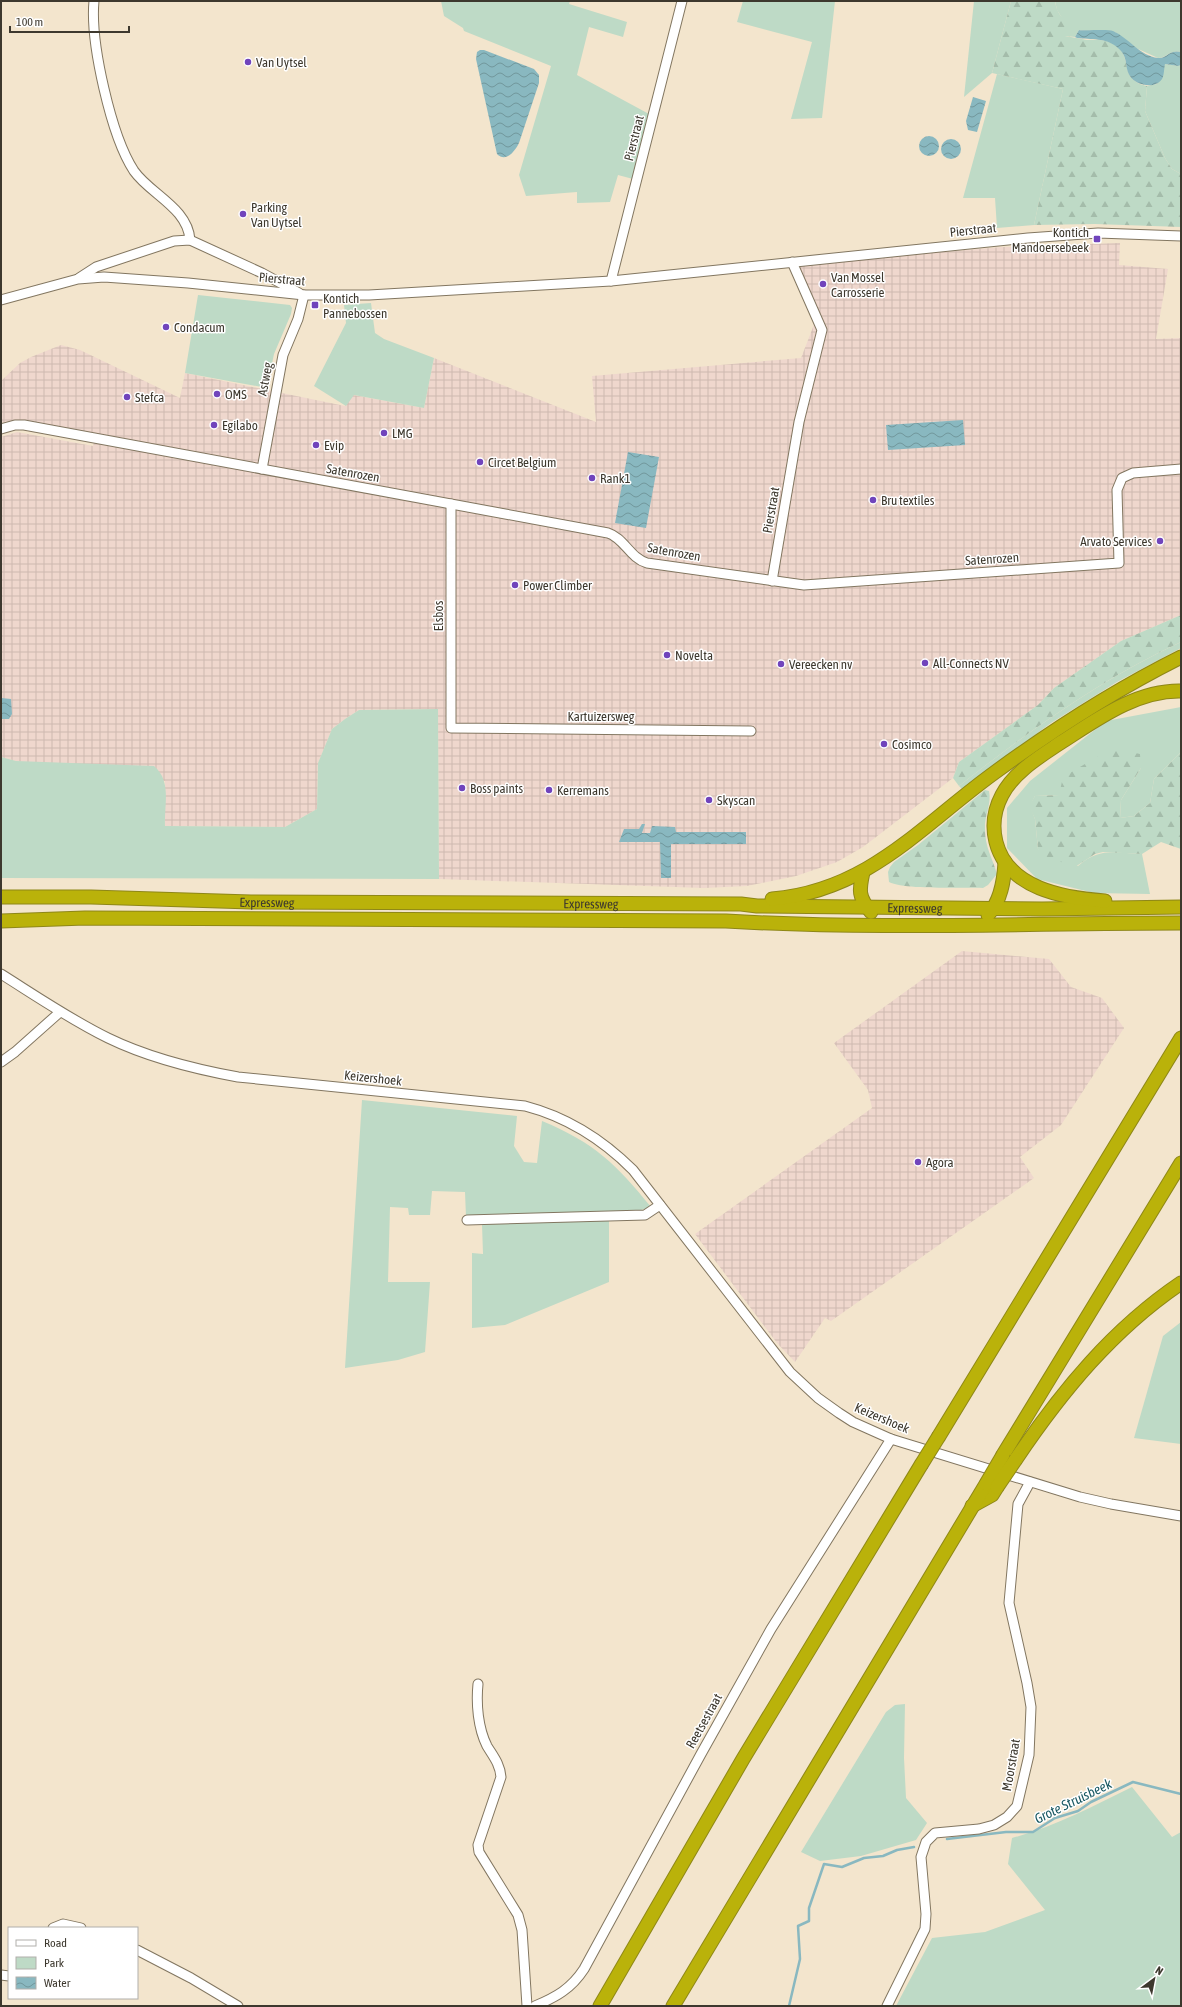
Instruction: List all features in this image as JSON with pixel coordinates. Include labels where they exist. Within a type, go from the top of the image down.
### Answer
[{"type":"highway","points":[[741,904],[757,900],[795,897],[818,891],[863,872],[898,850],[992,774],[1053,730],[1117,690],[1181,657]]},
{"type":"highway","points":[[1156,907],[1059,895],[1033,886],[1014,873],[998,850],[995,838],[994,815],[1002,795],[1018,775],[1041,756],[1109,712],[1150,696],[1181,691]]},
{"type":"highway","points":[[981,924],[994,909],[1003,884],[1005,862]]},
{"type":"highway","points":[[863,872],[859,888],[862,899],[867,907],[885,925]]},
{"type":"highway","name":"Expressweg","points":[[1,897],[91,897],[259,902],[741,904],[757,906],[994,909],[1181,907]]},
{"type":"highway","name":"Expressweg","points":[[1,921],[85,918],[718,921],[771,924],[885,925],[1181,923]]},
{"type":"highway","points":[[600,2006],[743,1759],[1181,1038]]},
{"type":"highway","points":[[673,2006],[972,1506],[991,1486],[1009,1457],[1181,1163]]},
{"type":"highway","points":[[1009,1457],[1099,1352],[1138,1315],[1181,1283]]},
{"type":"street","points":[[94,1],[97,50],[102,80],[125,155],[135,173],[166,201],[186,224],[190,240]]},
{"type":"street","name":"Pierstraat","points":[[611,281],[682,1]]},
{"type":"street","name":"Pierstraat","points":[[1,300],[78,278],[104,277],[304,295],[369,295],[611,281],[1028,238],[1098,233],[1181,236]]},
{"type":"street","points":[[78,278],[96,267],[174,241],[190,240],[262,273],[304,295]]},
{"type":"street","name":"Pierstraat","points":[[772,581],[799,422],[822,330],[792,262]]},
{"type":"street","name":"Astweg","points":[[262,470],[283,355],[298,319],[304,295]]},
{"type":"street","name":"Satenrozen","points":[[1,429],[24,424],[262,470],[608,533],[617,538],[640,560],[647,563],[804,585],[1119,563],[1117,490],[1122,478],[1134,473],[1181,469]]},
{"type":"street","name":"Elsbos","points":[[451,504],[451,728]]},
{"type":"street","name":"Kartuizersweg","points":[[451,728],[751,731]]},
{"type":"street","name":"Keizershoek","points":[[1,974],[84,1026],[133,1049],[218,1074],[525,1106],[549,1113],[568,1121],[589,1133],[619,1156],[633,1170],[778,1357],[803,1384],[839,1413],[853,1422],[891,1439],[1030,1482],[1112,1504],[1181,1516]]},
{"type":"street","points":[[1,1062],[15,1052],[60,1012]]},
{"type":"street","points":[[468,1220],[645,1215],[660,1205]]},
{"type":"street","name":"Reetsestraat","points":[[534,2006],[565,1991],[577,1979],[584,1969],[701,1754],[772,1629],[891,1439]]},
{"type":"street","name":"Moorstraat","points":[[887,2006],[925,1929],[926,1914],[921,1857],[926,1842],[935,1833],[979,1829],[994,1825],[1007,1816],[1017,1806],[1029,1755],[1031,1707],[1028,1683],[1009,1603],[1018,1504],[1030,1482]]},
{"type":"street","points":[[478,1684],[477,1699],[483,1734],[486,1745],[499,1765],[501,1777],[478,1845],[479,1852],[518,1914],[522,1930],[527,2006]]},
{"type":"street","points":[[56,1927],[63,1924],[76,1927]]},
{"type":"street","points":[[138,1951],[238,2006]]},
{"type":"shaded area","points":[[1120,243],[1119,265],[1168,269],[1156,339],[1181,338],[1181,615],[1121,641],[1054,688],[1038,705],[959,762],[953,778],[863,847],[837,862],[796,876],[747,886],[704,888],[439,879],[438,709],[359,710],[332,729],[318,763],[317,809],[285,827],[165,826],[165,781],[16,761],[1,757],[1,437],[17,432],[93,446],[96,434],[19,420],[1,423],[1,381],[20,363],[31,357],[61,345],[80,350],[180,398],[185,373],[345,406],[353,395],[424,408],[434,358],[596,422],[592,376],[801,358],[815,322],[788,265],[1002,247]]},
{"type":"shaded area","points":[[962,951],[1049,959],[1071,987],[1102,998],[1124,1028],[1061,1125],[1020,1157],[1034,1178],[831,1321],[825,1318],[795,1362],[777,1343],[695,1234],[872,1108],[868,1090],[834,1043]]},
{"type":"green space","points":[[441,1],[570,1],[569,4],[627,22],[623,37],[589,27],[577,75],[649,114],[633,179],[618,175],[610,202],[577,203],[577,192],[526,196],[519,175],[551,66],[464,31],[463,28],[444,16]]},
{"type":"green space","points":[[743,1],[835,1],[822,118],[791,119],[812,42],[737,22]]},
{"type":"green space","points":[[974,1],[1011,1],[992,73],[964,97]]},
{"type":"green space","points":[[1011,1],[1055,1],[1060,15],[1071,24],[1065,36],[1087,40],[1106,41],[1116,46],[1121,51],[1131,77],[1138,83],[1147,86],[1145,111],[1165,158],[1172,169],[1181,174],[1181,227],[1095,224],[1034,225],[1063,89],[992,73]]},
{"type":"green space","points":[[1055,1],[1181,1],[1181,52],[1177,51],[1158,58],[1136,48],[1115,32],[1079,30],[1075,37],[1065,36],[1062,18],[1057,10]]},
{"type":"green space","points":[[1165,64],[1181,65],[1181,174],[1172,169],[1165,158],[1145,111],[1147,86],[1157,84]]},
{"type":"green space","points":[[997,74],[1063,89],[1034,225],[997,228],[995,198],[963,198]]},
{"type":"green space","points":[[198,295],[290,305],[292,308],[291,314],[274,354],[267,388],[185,373]]},
{"type":"green space","points":[[371,303],[375,333],[384,339],[434,358],[424,408],[354,395],[346,406],[314,386],[346,323],[344,305]]},
{"type":"green space","points":[[1181,615],[1181,642],[1122,672],[1066,707],[959,786],[953,778],[959,762],[1038,705],[1054,688],[1121,641]]},
{"type":"green space","points":[[1181,642],[1181,648],[1117,682],[1051,723],[962,789],[959,786],[1066,707],[1122,672]]},
{"type":"green space","points":[[1181,707],[1181,752],[1154,779],[1150,803],[1134,816],[1120,818],[1121,800],[1141,768],[1059,795],[1035,796],[1030,806],[1035,819],[1038,849],[1078,866],[1093,856],[1108,852],[1142,854],[1150,894],[1094,893],[1037,879],[1007,848],[1007,808],[1030,781],[1106,721]]},
{"type":"green space","points":[[438,709],[439,879],[1,878],[1,757],[16,761],[154,766],[160,772],[165,786],[165,826],[285,827],[317,809],[318,763],[332,729],[359,710]]},
{"type":"green space","points":[[1112,748],[1140,754],[1141,768],[1121,800],[1120,818],[1134,816],[1150,803],[1154,779],[1181,752],[1181,849],[1161,842],[1142,854],[1103,852],[1095,854],[1075,867],[1042,855],[1038,849],[1035,819],[1029,806],[1035,796],[1059,795],[1063,777]]},
{"type":"green space","points":[[985,790],[989,791],[990,796],[985,824],[985,835],[987,847],[997,874],[988,885],[983,888],[934,888],[897,885],[889,882],[888,872],[894,862],[918,845]]},
{"type":"green space","points":[[362,1100],[517,1116],[514,1146],[524,1162],[537,1163],[542,1121],[576,1138],[603,1156],[627,1179],[651,1207],[628,1214],[466,1217],[465,1192],[432,1191],[430,1215],[409,1215],[408,1208],[390,1207],[388,1282],[430,1282],[425,1352],[398,1360],[345,1368]]},
{"type":"green space","points":[[609,1220],[609,1282],[505,1325],[472,1328],[472,1253],[483,1254],[482,1224]]},
{"type":"green space","points":[[1181,1322],[1181,1444],[1134,1438],[1163,1336]]},
{"type":"green space","points":[[905,1704],[904,1758],[906,1798],[927,1823],[916,1840],[861,1856],[820,1861],[801,1852],[886,1712],[895,1705]]},
{"type":"green space","points":[[1132,1787],[1172,1837],[1181,1832],[1181,2006],[896,2006],[932,1938],[985,1932],[1045,1910],[1008,1864],[1012,1838],[1058,1822]]},
{"type":"water","points":[[1079,30],[1113,31],[1152,57],[1161,58],[1177,51],[1181,52],[1181,65],[1165,64],[1163,78],[1159,82],[1150,85],[1140,84],[1136,82],[1128,73],[1124,55],[1118,48],[1108,42],[1077,38],[1075,37]]},
{"type":"water","points":[[484,50],[534,69],[539,75],[539,83],[519,143],[513,152],[507,157],[497,154],[476,59],[477,52]]},
{"type":"water","points":[[973,97],[986,101],[977,132],[968,130],[966,121]]},
{"type":"water","points":[[929,136],[936,139],[939,146],[936,153],[929,156],[922,153],[919,146],[922,139]]},
{"type":"water","points":[[951,139],[958,142],[961,149],[958,156],[951,159],[944,156],[941,149],[944,142]]},
{"type":"water","points":[[963,420],[965,445],[888,450],[886,425]]},
{"type":"water","points":[[628,452],[659,457],[646,528],[615,523]]},
{"type":"water","points":[[1,698],[11,699],[12,714],[9,719],[1,719]]},
{"type":"water","points":[[642,824],[645,824],[642,833],[650,833],[652,826],[675,827],[676,832],[746,832],[746,844],[671,844],[671,878],[661,878],[660,842],[619,842],[624,829],[639,829]]},
{"type":"waterway","name":"Grote Struisbeek","points":[[947,1839],[1006,1832],[1033,1832],[1055,1818],[1078,1811],[1091,1802],[1133,1782],[1181,1794]]},
{"type":"waterway","name":"Grote Struisbeek","points":[[789,2006],[800,1959],[798,1926],[809,1921],[809,1908],[824,1864],[842,1867],[864,1858],[883,1856],[897,1850],[914,1847]]},
{"type":"place","name":"Van Uytsel","points":[[248,62]]},
{"type":"place","name":"Parking Van Uytsel","points":[[243,214]]},
{"type":"place","name":"Kontich Mandoersebeek","points":[[1097,239]]},
{"type":"place","name":"Van Mossel Carrosserie","points":[[823,284]]},
{"type":"place","name":"Kontich Pannebossen","points":[[315,305]]},
{"type":"place","name":"Condacum","points":[[166,327]]},
{"type":"place","name":"OMS","points":[[217,394]]},
{"type":"place","name":"Stefca","points":[[127,397]]},
{"type":"place","name":"Egilabo","points":[[214,425]]},
{"type":"place","name":"LMG","points":[[384,433]]},
{"type":"place","name":"Evip","points":[[316,445]]},
{"type":"place","name":"Circet Belgium","points":[[480,462]]},
{"type":"place","name":"Rank1","points":[[592,478]]},
{"type":"place","name":"Bru textiles","points":[[873,500]]},
{"type":"place","name":"Arvato Services","points":[[1160,541]]},
{"type":"place","name":"Power Climber","points":[[515,585]]},
{"type":"place","name":"Novelta","points":[[667,655]]},
{"type":"place","name":"All-Connects NV","points":[[925,663]]},
{"type":"place","name":"Vereecken nv","points":[[781,664]]},
{"type":"place","name":"Cosimco","points":[[884,744]]},
{"type":"place","name":"Boss paints","points":[[462,788]]},
{"type":"place","name":"Kerremans","points":[[549,790]]},
{"type":"place","name":"Skyscan","points":[[709,800]]},
{"type":"place","name":"Agora","points":[[918,1162]]}]
